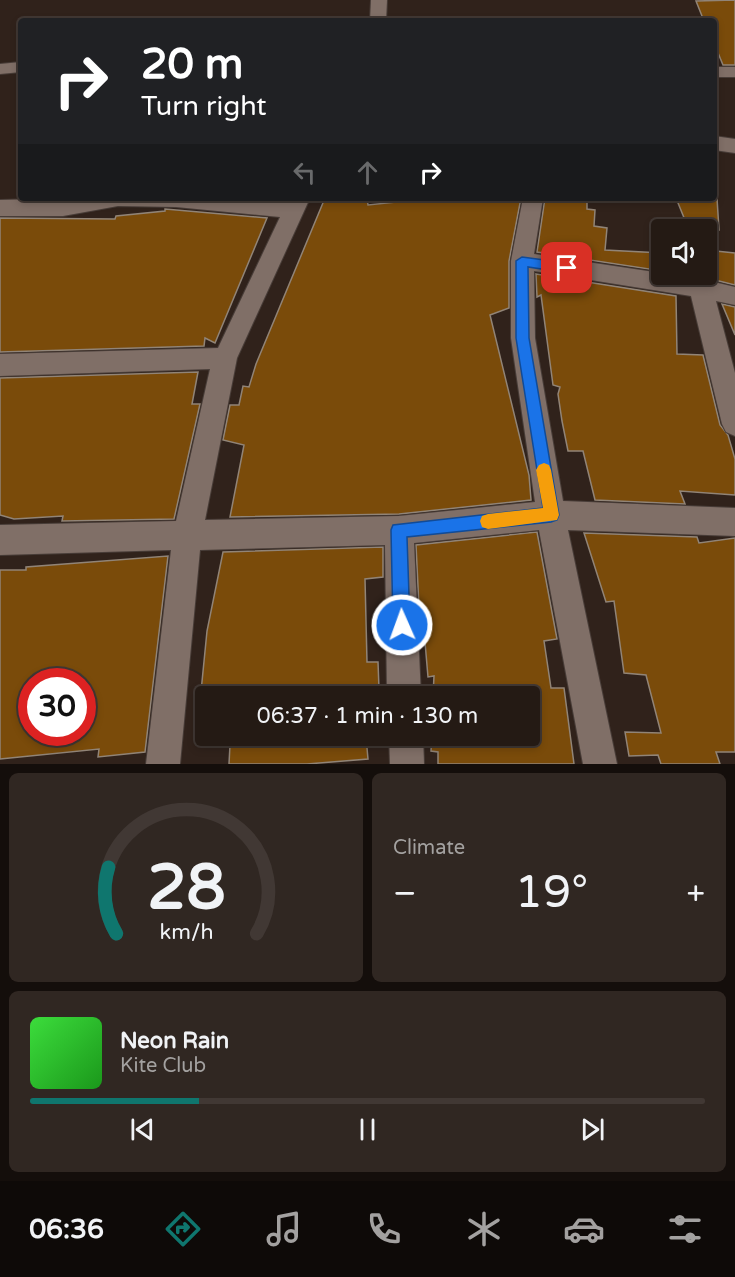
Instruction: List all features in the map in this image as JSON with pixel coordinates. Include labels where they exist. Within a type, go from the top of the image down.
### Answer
[{"type":"street","points":[[378,18],[379,0]]},
{"type":"street","points":[[0,69],[18,67]]},
{"type":"street","points":[[717,72],[735,72]]},
{"type":"street","points":[[717,143],[735,146]]},
{"type":"street","points":[[0,208],[63,208],[106,201]]},
{"type":"street","points":[[163,764],[187,537],[225,358],[297,204],[206,201]]},
{"type":"street","points":[[532,201],[522,261],[523,338],[551,515],[600,764]]},
{"type":"street","points":[[522,261],[701,288],[735,296]]},
{"type":"street","points":[[701,288],[735,424]]},
{"type":"street","points":[[0,365],[225,358]]},
{"type":"street","points":[[0,540],[399,530],[551,515],[735,522]]},
{"type":"street","points":[[399,530],[404,686]]},
{"type":"street","points":[[406,746],[407,764]]},
{"type":"building","points":[[735,0],[735,65],[723,65],[717,50],[717,18],[703,18],[696,1]]},
{"type":"building","points":[[717,198],[719,230],[717,230],[717,219],[685,219],[677,201],[717,201]]},
{"type":"building","points":[[324,201],[367,201],[368,205],[406,201],[520,201],[509,261],[509,308],[490,315],[529,475],[531,500],[399,514],[230,517],[244,445],[223,440],[230,405],[239,405],[243,386],[249,387],[256,364]]},
{"type":"building","points":[[545,201],[587,201],[587,209],[595,210],[594,226],[607,228],[605,250],[651,252],[651,269],[537,252]]},
{"type":"building","points":[[165,209],[267,218],[215,343],[205,338],[204,346],[0,352],[0,218],[115,219],[116,216],[165,211]]},
{"type":"building","points":[[717,251],[735,253],[735,285],[717,280]]},
{"type":"building","points":[[536,274],[676,296],[677,354],[703,355],[720,425],[728,435],[735,459],[735,495],[680,491],[685,504],[595,500],[583,451],[568,451],[558,394],[560,387],[553,385],[541,295],[537,297]]},
{"type":"building","points":[[722,304],[735,307],[735,335]]},
{"type":"building","points":[[198,372],[192,404],[200,404],[174,519],[62,521],[63,516],[14,519],[0,515],[0,378]]},
{"type":"building","points":[[537,532],[557,639],[544,641],[551,688],[564,688],[574,764],[438,764],[438,752],[431,751],[431,746],[540,746],[540,686],[434,686],[434,676],[428,677],[422,607],[419,607],[416,545]]},
{"type":"building","points":[[584,533],[697,537],[699,543],[735,538],[735,752],[716,752],[720,764],[661,764],[658,755],[629,756],[625,732],[661,733],[646,675],[624,673],[614,601],[606,602]]},
{"type":"building","points":[[383,547],[383,577],[365,579],[367,662],[378,662],[379,686],[202,686],[207,631],[223,552]]},
{"type":"building","points":[[168,556],[145,752],[98,757],[99,749],[0,759],[0,570],[26,570],[26,567]]},
{"type":"building","points":[[230,746],[367,746],[368,759],[307,764],[229,764]]},
{"type":"slow traffic","points":[[488,521],[551,515],[544,470]]},
{"type":"route","points":[[402,625],[399,530],[551,515],[523,338],[522,261],[567,268]]}]
